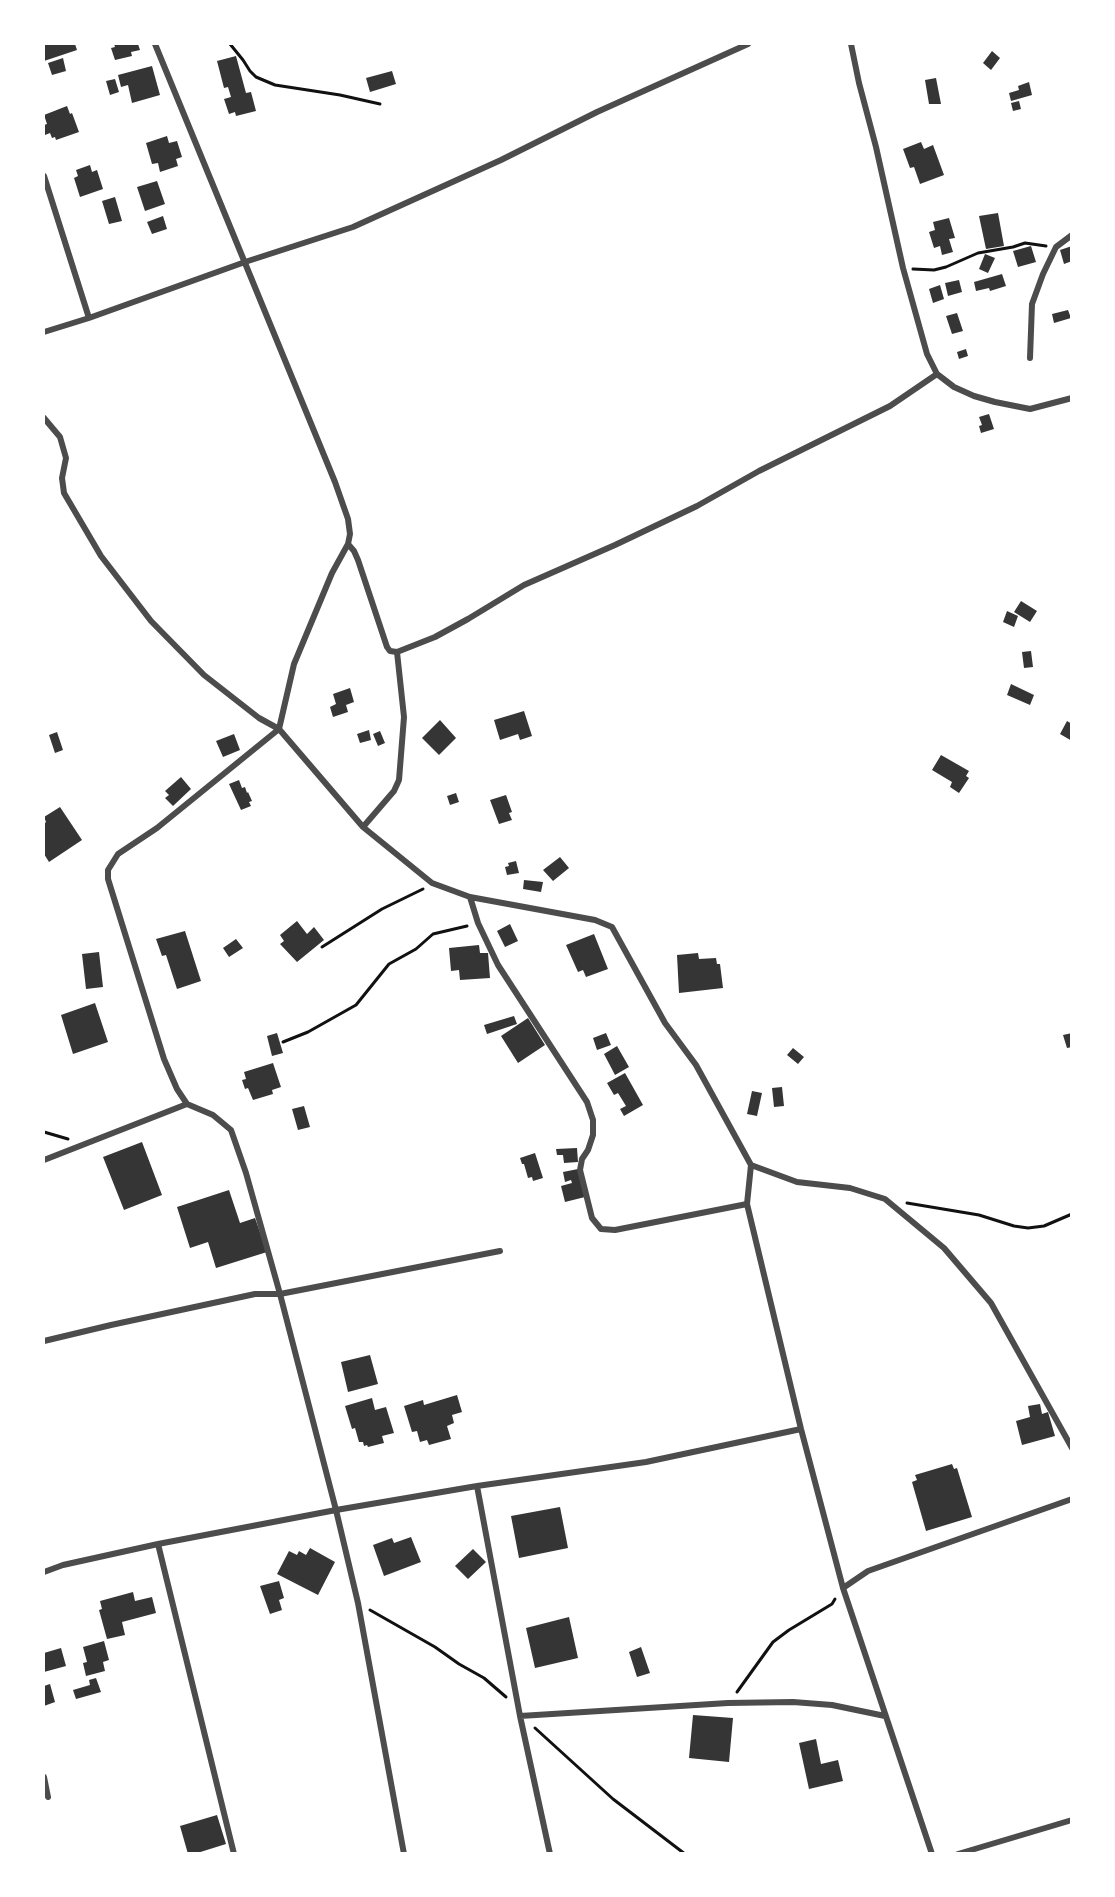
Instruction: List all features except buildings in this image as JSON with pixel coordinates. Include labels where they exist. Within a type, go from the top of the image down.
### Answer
[{"type":"street","points":[[155,44],[335,482],[348,519],[350,534],[348,544],[332,573],[294,664],[279,729],[157,828],[118,854],[108,870],[108,879],[164,1059],[177,1089],[187,1104],[213,1115],[231,1130],[246,1173],[336,1510],[360,1615],[404,1854]]},
{"type":"street","points":[[44,332],[245,261],[353,227],[748,44]]},
{"type":"street","points":[[851,44],[903,268],[927,354],[937,374],[954,387],[974,396],[1030,409],[1071,398]]},
{"type":"street","points":[[44,176],[89,318]]},
{"type":"street","points":[[1030,358],[1032,304],[1056,247],[1071,235]]},
{"type":"street","points":[[348,544],[358,560],[387,647],[390,651],[397,652],[435,637],[524,585],[697,506],[759,471],[890,406],[937,374]]},
{"type":"street","points":[[44,418],[60,437],[66,458],[62,478],[64,493],[100,556],[151,621],[204,675],[259,718],[279,729],[363,827],[432,883],[471,897],[595,920],[612,927],[665,1023],[696,1065],[751,1165],[747,1204],[801,1429],[843,1588],[932,1854]]},
{"type":"street","points":[[363,827],[394,791],[399,780],[404,717],[397,652]]},
{"type":"street","points":[[471,897],[478,923],[498,965],[586,1102],[593,1120],[593,1135],[582,1159],[580,1170],[592,1218],[601,1229],[615,1230],[747,1204]]},
{"type":"street","points":[[44,1160],[187,1104]]},
{"type":"street","points":[[751,1165],[797,1182],[850,1188],[885,1199],[944,1248],[991,1303],[1071,1448]]},
{"type":"street","points":[[44,1341],[111,1324],[255,1294],[280,1294],[500,1251]]},
{"type":"street","points":[[44,1572],[63,1565],[158,1544],[336,1510],[477,1486],[646,1462],[801,1429]]},
{"type":"street","points":[[477,1486],[520,1716],[550,1854]]},
{"type":"street","points":[[843,1588],[868,1571],[1071,1499]]},
{"type":"street","points":[[158,1544],[234,1854]]},
{"type":"street","points":[[520,1716],[728,1703],[793,1702],[885,1716]]},
{"type":"street","points":[[44,1777],[48,1797]]},
{"type":"street","points":[[958,1854],[1071,1820]]},
{"type":"path","points":[[230,44],[256,77],[275,85],[340,94],[380,104]]},
{"type":"path","points":[[903,268],[934,270],[978,253],[1025,243],[1056,247]]},
{"type":"path","points":[[322,947],[382,909],[432,883]]},
{"type":"path","points":[[283,1042],[309,1032],[356,1005],[389,964],[417,950],[433,934],[478,923]]},
{"type":"path","points":[[44,1132],[81,1145]]},
{"type":"path","points":[[907,1203],[979,1215],[1028,1228],[1044,1226],[1071,1214]]},
{"type":"path","points":[[728,1703],[773,1642],[832,1604],[843,1588]]}]
